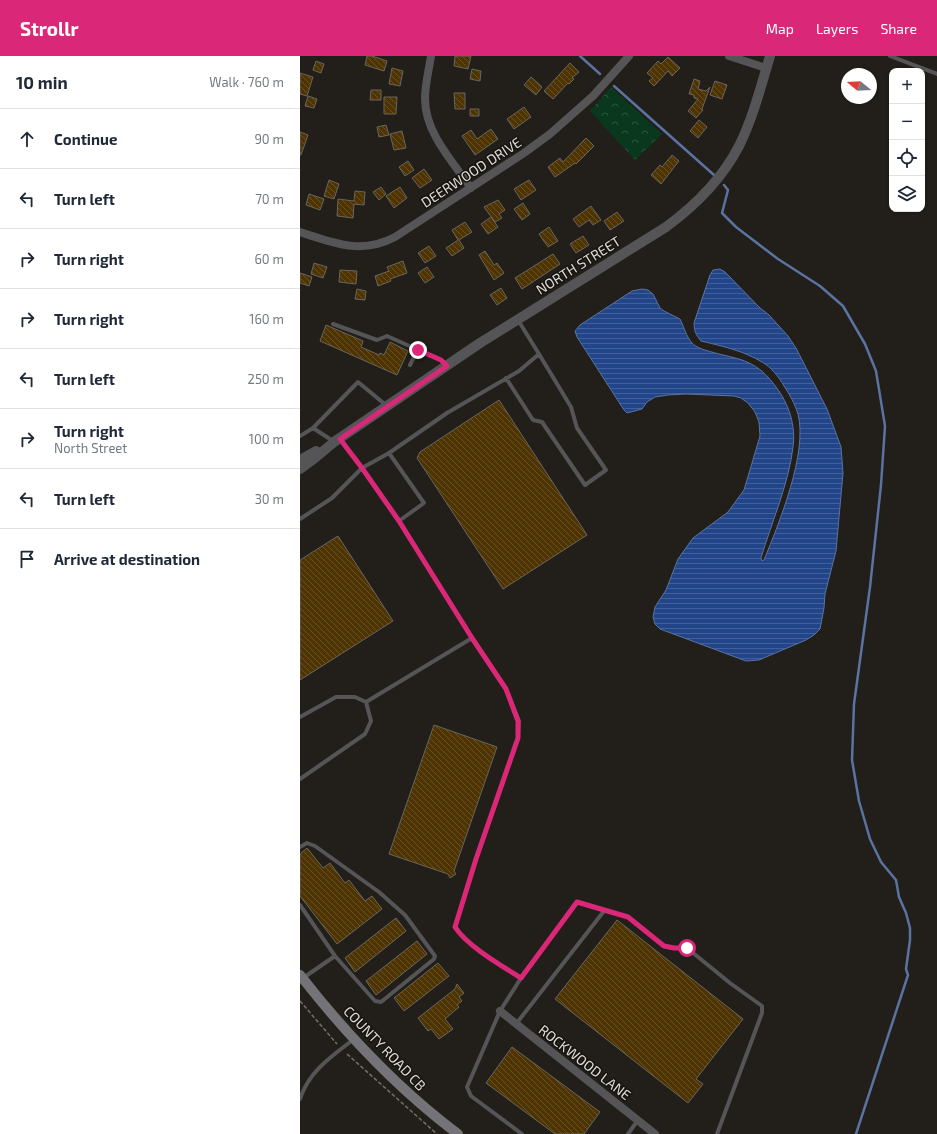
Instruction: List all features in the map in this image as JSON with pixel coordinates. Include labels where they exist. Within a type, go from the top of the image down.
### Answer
[{"type":"main road","name":"COUNTY ROAD CB","points":[[301,977],[354,1039],[384,1070],[415,1099],[458,1134]]},
{"type":"street","points":[[431,56],[425,99],[428,117],[440,144],[471,188]]},
{"type":"street","name":"DEERWOOD DRIVE","points":[[300,232],[347,246],[374,245],[395,237],[534,146],[567,120],[593,96],[629,56]]},
{"type":"street","points":[[729,56],[766,68]]},
{"type":"street","name":"NORTH STREET","points":[[300,469],[337,440],[447,366],[518,319],[666,227],[684,214],[702,198],[715,183],[739,146],[748,126],[770,56]]},
{"type":"street","name":"NORTH STREET","points":[[300,460],[337,440]]},
{"type":"street","name":"ROCKWOOD LANE","points":[[500,1010],[655,1134]]},
{"type":"lane","points":[[890,56],[937,74]]},
{"type":"lane","points":[[506,378],[533,420],[542,422],[585,485],[606,470],[578,428],[571,407],[518,319]]},
{"type":"lane","points":[[333,324],[376,340],[387,336],[441,360],[447,366]]},
{"type":"lane","points":[[410,365],[418,350]]},
{"type":"lane","points":[[300,519],[332,498],[362,468],[389,453],[447,413],[519,371],[539,354]]},
{"type":"lane","points":[[300,436],[313,428],[358,382],[388,406]]},
{"type":"lane","points":[[313,428],[337,440],[362,468],[399,521],[472,638],[506,689],[518,721],[518,738],[476,859],[455,927],[459,934],[488,957],[521,978]]},
{"type":"lane","points":[[389,453],[424,503],[399,521]]},
{"type":"lane","points":[[366,702],[472,638]]},
{"type":"lane","points":[[300,717],[336,697],[355,697],[366,702]]},
{"type":"lane","points":[[300,778],[365,734],[371,721],[366,702]]},
{"type":"lane","points":[[300,847],[307,843],[315,846],[379,892],[405,915],[435,956],[434,959],[380,1002],[375,1001],[335,956],[300,905]]},
{"type":"lane","points":[[522,1134],[471,1096],[467,1087],[500,1010],[521,978],[577,902],[628,917],[664,946],[687,948],[730,983],[762,1006],[762,1013],[718,1134]]},
{"type":"lane","points":[[516,1024],[604,911]]},
{"type":"lane","points":[[301,977],[335,956]]},
{"type":"lane","points":[[300,1099],[301,1091],[313,1074],[354,1039]]},
{"type":"lane","points":[[628,1134],[638,1120]]},
{"type":"path","points":[[300,1002],[342,1049],[437,1134]]},
{"type":"green space","points":[[611,87],[662,134],[635,160],[590,111]]},
{"type":"water","points":[[720,269],[725,272],[760,308],[769,315],[788,336],[796,348],[827,409],[841,447],[843,473],[836,551],[825,594],[820,629],[806,640],[759,660],[746,661],[660,629],[655,624],[653,617],[655,607],[666,590],[678,559],[693,538],[728,512],[744,490],[760,436],[759,422],[755,412],[748,403],[741,398],[734,396],[686,394],[655,397],[647,402],[642,409],[627,413],[577,337],[575,331],[580,325],[632,291],[642,289],[648,290],[653,294],[660,308],[680,319],[688,337],[696,346],[751,364],[763,372],[773,383],[781,394],[788,408],[794,439],[788,475],[761,558],[762,561],[764,560],[784,508],[796,468],[800,430],[798,414],[782,383],[769,367],[755,358],[740,352],[701,341],[697,335],[694,328],[694,323],[710,275],[713,270]]},
{"type":"building","points":[[367,56],[372,56],[387,61],[384,71],[365,65]]},
{"type":"building","points":[[455,56],[471,56],[468,69],[454,66]]},
{"type":"building","points":[[668,57],[680,68],[672,76],[668,71],[654,86],[649,81],[653,78],[647,73],[658,61],[661,64]]},
{"type":"building","points":[[316,61],[324,64],[321,73],[313,70]]},
{"type":"building","points":[[570,63],[579,72],[572,78],[574,79],[569,84],[568,83],[553,99],[544,91]]},
{"type":"building","points":[[392,68],[403,71],[400,86],[389,84]]},
{"type":"building","points":[[472,69],[481,71],[480,81],[470,79]]},
{"type":"building","points":[[300,73],[313,77],[307,96],[300,94]]},
{"type":"building","points":[[531,77],[542,87],[536,95],[524,85]]},
{"type":"building","points":[[694,79],[700,81],[698,89],[706,91],[710,87],[702,109],[703,110],[696,118],[688,111],[698,99],[694,98],[694,95],[689,94]]},
{"type":"building","points":[[715,81],[727,85],[722,99],[710,95]]},
{"type":"building","points":[[371,90],[381,90],[381,100],[370,100]]},
{"type":"building","points":[[454,93],[465,93],[465,109],[455,109]]},
{"type":"building","points":[[308,96],[317,99],[314,108],[305,106]]},
{"type":"building","points":[[384,97],[397,97],[396,114],[384,114]]},
{"type":"building","points":[[524,107],[531,117],[514,129],[507,119]]},
{"type":"building","points":[[470,109],[479,109],[479,116],[470,116]]},
{"type":"building","points":[[699,120],[707,127],[698,138],[690,131]]},
{"type":"building","points":[[386,125],[389,135],[379,137],[377,127]]},
{"type":"building","points":[[491,129],[498,139],[475,155],[462,136],[471,130],[477,139]]},
{"type":"building","points":[[402,131],[406,148],[394,150],[390,134]]},
{"type":"building","points":[[300,132],[308,135],[301,155],[300,155]]},
{"type":"building","points":[[586,138],[594,146],[576,164],[575,163],[555,177],[548,167],[560,158],[563,162]]},
{"type":"building","points":[[672,155],[679,161],[661,184],[651,175],[660,165],[662,167]]},
{"type":"building","points":[[408,161],[414,170],[405,176],[399,167]]},
{"type":"building","points":[[424,169],[432,180],[420,188],[412,178]]},
{"type":"building","points":[[329,180],[339,184],[334,199],[324,196]]},
{"type":"building","points":[[529,180],[536,190],[521,200],[514,189]]},
{"type":"building","points":[[381,187],[386,194],[379,200],[373,192]]},
{"type":"building","points":[[400,187],[407,198],[394,208],[386,196]]},
{"type":"building","points":[[355,191],[365,192],[364,205],[354,204],[353,218],[337,216],[338,199],[354,201]]},
{"type":"building","points":[[309,194],[324,199],[320,210],[306,205]]},
{"type":"building","points":[[498,200],[505,210],[499,214],[502,218],[495,222],[484,207]]},
{"type":"building","points":[[523,203],[530,214],[522,220],[514,209]]},
{"type":"building","points":[[591,206],[601,220],[593,225],[589,220],[579,227],[573,219]]},
{"type":"building","points":[[617,212],[624,221],[610,230],[604,221]]},
{"type":"building","points":[[491,217],[498,227],[488,234],[481,224]]},
{"type":"building","points":[[465,222],[472,232],[459,240],[464,248],[452,256],[446,248],[458,240],[452,230]]},
{"type":"building","points":[[549,227],[558,241],[548,247],[539,234]]},
{"type":"building","points":[[583,236],[589,245],[576,253],[570,244]]},
{"type":"building","points":[[429,246],[436,256],[425,263],[418,253]]},
{"type":"building","points":[[485,251],[494,265],[497,263],[504,273],[494,280],[479,255]]},
{"type":"building","points":[[553,254],[560,264],[522,289],[515,278]]},
{"type":"building","points":[[403,261],[407,273],[390,279],[391,281],[378,286],[375,276],[389,271],[387,267]]},
{"type":"building","points":[[314,263],[327,267],[323,278],[311,274]]},
{"type":"building","points":[[427,267],[434,277],[425,283],[418,273]]},
{"type":"building","points":[[340,270],[357,271],[356,284],[339,282]]},
{"type":"building","points":[[300,273],[312,277],[309,286],[300,283]]},
{"type":"building","points":[[501,288],[507,298],[497,305],[490,295]]},
{"type":"building","points":[[357,289],[366,291],[365,300],[355,299]]},
{"type":"building","points":[[326,325],[363,341],[361,347],[379,355],[380,353],[384,355],[390,342],[408,351],[397,375],[320,341]]},
{"type":"building","points":[[499,400],[587,535],[503,589],[417,458],[420,452]]},
{"type":"building","points":[[338,536],[393,621],[300,680],[300,560]]},
{"type":"building","points":[[434,725],[497,747],[454,871],[456,874],[450,878],[448,874],[389,854]]},
{"type":"building","points":[[307,848],[323,868],[330,863],[345,883],[349,880],[365,901],[372,896],[382,909],[337,944],[300,896],[300,854]]},
{"type":"building","points":[[396,918],[406,931],[355,972],[345,958]]},
{"type":"building","points":[[617,920],[743,1019],[696,1079],[703,1084],[688,1103],[555,999]]},
{"type":"building","points":[[417,941],[427,954],[376,995],[366,981]]},
{"type":"building","points":[[438,963],[449,976],[404,1011],[394,998]]},
{"type":"building","points":[[457,984],[464,993],[459,997],[462,1001],[457,1005],[459,1007],[445,1019],[453,1029],[439,1039],[431,1029],[428,1031],[418,1018],[455,989]]},
{"type":"building","points":[[512,1047],[600,1112],[584,1134],[555,1134],[486,1083]]},
{"type":"waterway","points":[[580,56],[600,74]]},
{"type":"waterway","points":[[614,86],[714,175]]},
{"type":"waterway","points":[[724,185],[728,190],[722,213],[736,227],[778,259],[820,286],[843,306],[865,344],[876,371],[885,426],[881,485],[870,587],[854,704],[852,760],[859,801],[870,839],[881,862],[896,880],[899,897],[906,913],[910,928],[910,940],[906,969],[908,975],[856,1134]]},
{"type":"route","points":[[418,350],[441,360],[447,366],[340,439],[399,521],[472,638],[506,689],[518,721],[518,738],[476,859],[455,927],[459,934],[488,957],[521,978],[577,902],[628,917],[664,946],[687,948]]}]
